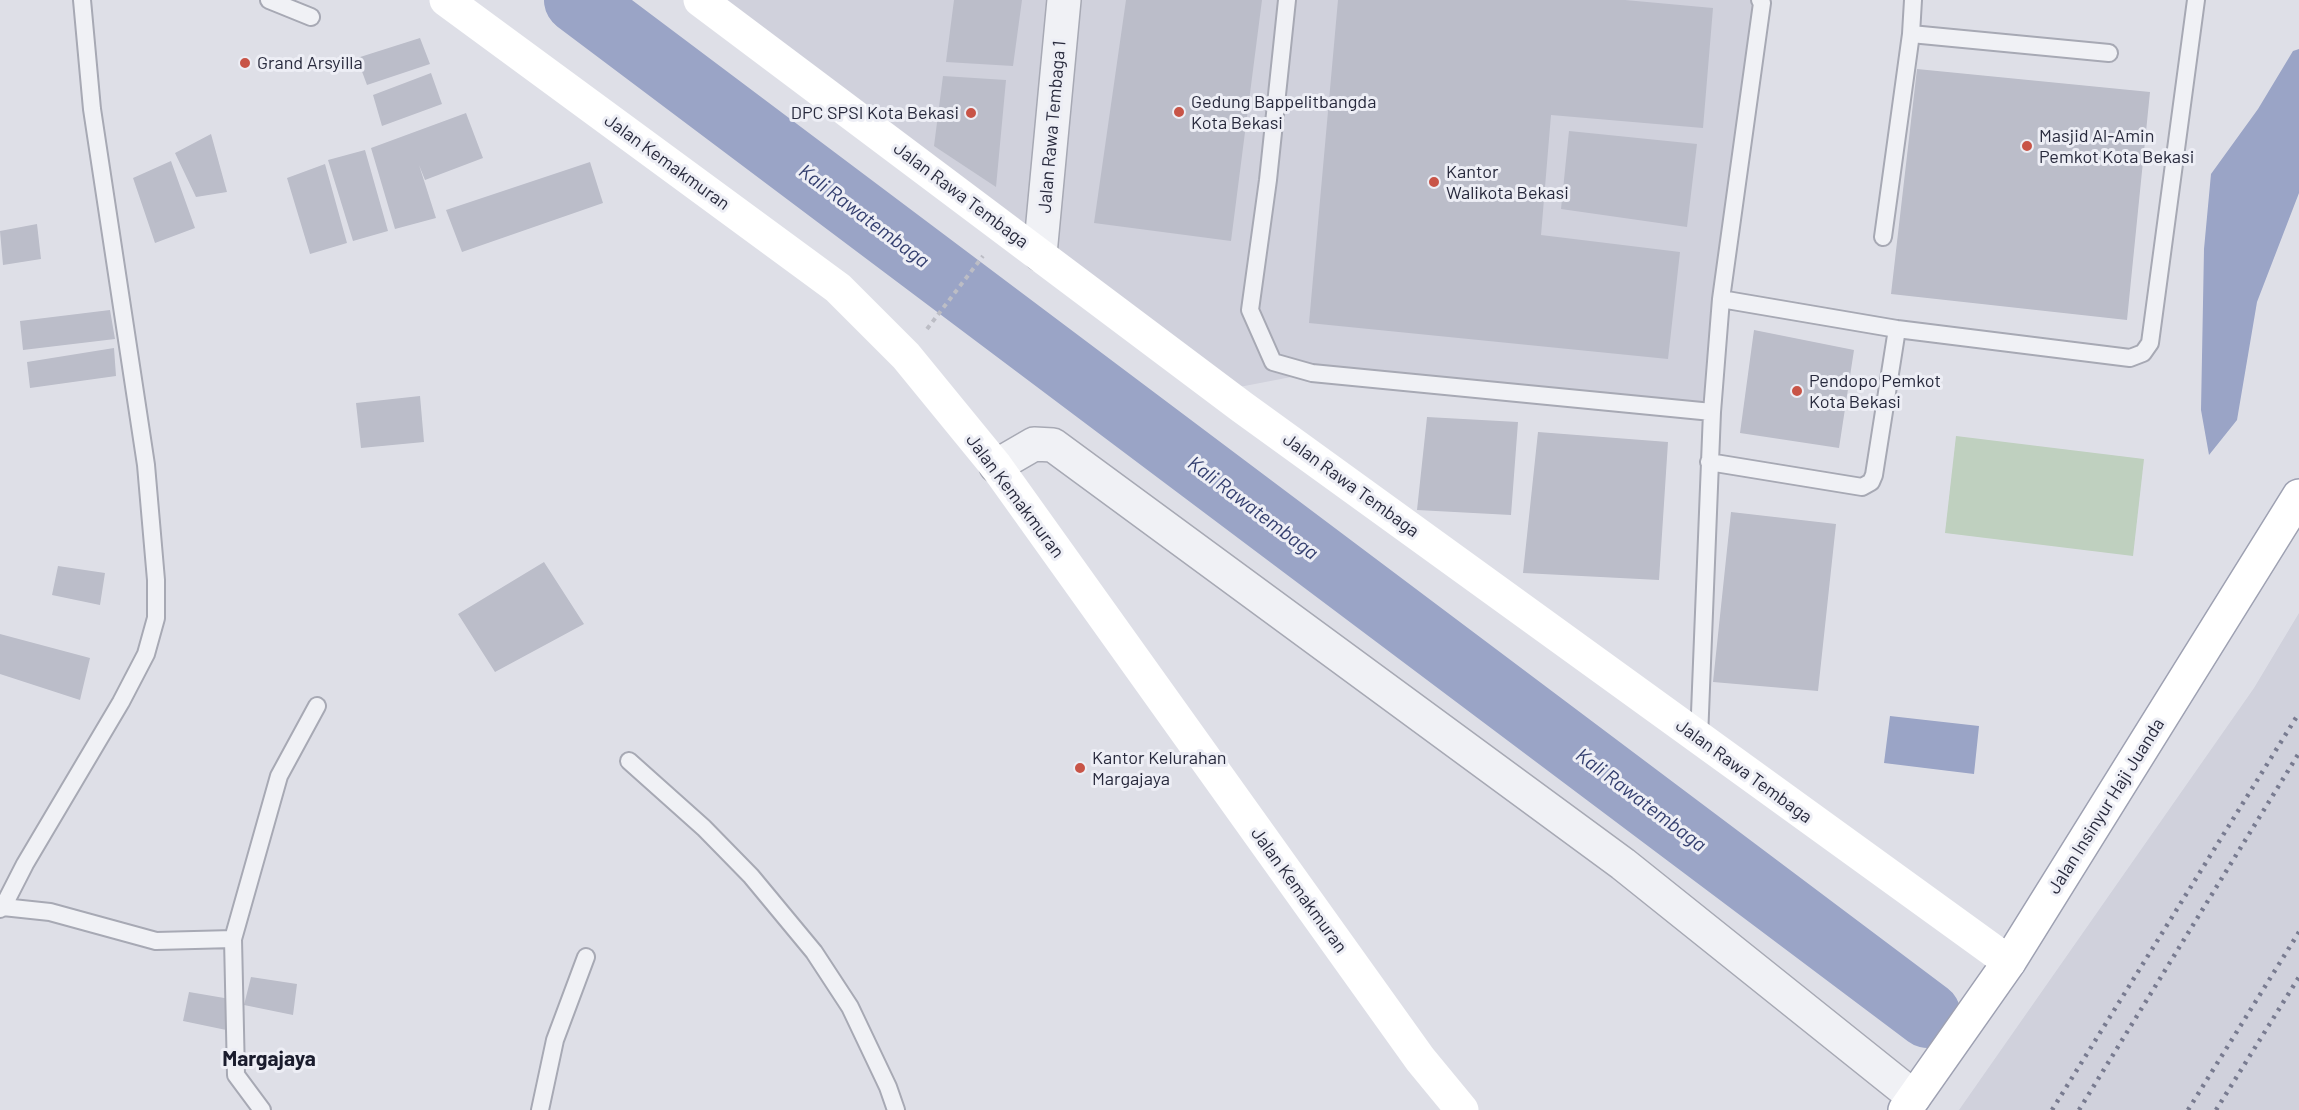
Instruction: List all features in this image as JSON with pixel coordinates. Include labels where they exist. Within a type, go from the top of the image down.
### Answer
[{"type":"street","name":"Jalan Kemakmuran","points":[[446,0],[838,288],[906,356],[996,466],[1413,1049],[1462,1110]]},
{"type":"street","name":"Jalan Rawa Tembaga","points":[[700,0],[1242,406],[2008,962]]},
{"type":"street","name":"Jalan Rawa Tembaga 1","points":[[1040,254],[1064,0]]},
{"type":"street","points":[[996,466],[1034,444],[1053,445],[1623,864],[1910,1103]]},
{"type":"street","name":"Jalan Insinyur Haji Juanda","points":[[1910,1103],[2008,962],[2299,496]]},
{"type":"lane","points":[[82,0],[92,109],[146,465],[156,580],[156,618],[146,654],[121,702],[25,864],[2,908],[50,912],[156,941],[233,939]]},
{"type":"lane","points":[[269,0],[311,18]]},
{"type":"lane","points":[[1287,0],[1268,180],[1250,310],[1273,362],[1312,373],[1712,412]]},
{"type":"lane","points":[[1699,738],[1712,412],[1721,299],[1762,3],[1760,0]]},
{"type":"lane","points":[[1883,237],[1911,34],[1913,0]]},
{"type":"lane","points":[[1721,299],[1897,329],[2130,358],[2143,352],[2150,344],[2196,0]]},
{"type":"lane","points":[[1911,34],[2109,53]]},
{"type":"lane","points":[[1710,462],[1862,487],[1871,482],[1897,329]]},
{"type":"lane","points":[[262,1110],[236,1075],[233,939],[279,776],[317,706]]},
{"type":"lane","points":[[629,761],[704,828],[751,876],[814,952],[850,1007],[888,1087],[896,1110]]},
{"type":"lane","points":[[540,1110],[555,1040],[586,957]]},
{"type":"path","points":[[928,328],[985,253]]},
{"type":"shaded area","points":[[687,0],[1759,0],[1712,412],[1312,373],[1229,389]]},
{"type":"shaded area","points":[[2299,613],[2299,1110],[1959,1110],[2254,688]]},
{"type":"green space","points":[[1956,436],[2144,459],[2133,556],[1945,533]]},
{"type":"water","points":[[2299,49],[2299,193],[2257,302],[2237,420],[2209,455],[2201,410],[2204,249],[2211,174],[2258,109],[2293,51]]},
{"type":"water","points":[[1890,716],[1979,726],[1974,774],[1884,763]]},
{"type":"building","points":[[954,0],[1022,0],[1013,66],[946,62]]},
{"type":"building","name":"Gedung Bappelitbangda Kota Bekasi","points":[[1126,0],[1262,0],[1231,241],[1094,223]]},
{"type":"building","name":"Kantor Walikota Bekasi","points":[[1338,0],[1625,0],[1713,8],[1703,128],[1551,115],[1541,235],[1680,252],[1668,359],[1309,323]]},
{"type":"building","points":[[420,38],[430,64],[367,85],[357,58]]},
{"type":"building","name":"Masjid Al-Amin Pemkot Kota Bekasi","points":[[1917,69],[2150,92],[2127,320],[1891,294]]},
{"type":"building","points":[[431,73],[442,104],[382,126],[373,95]]},
{"type":"building","name":"DPC SPSI Kota Bekasi","points":[[943,76],[1006,80],[996,187],[934,146]]},
{"type":"building","points":[[466,113],[483,158],[425,180],[419,165],[436,218],[395,229],[371,148]]},
{"type":"building","points":[[1569,131],[1697,144],[1687,227],[1561,209]]},
{"type":"building","points":[[211,134],[227,192],[196,197],[175,153]]},
{"type":"building","points":[[365,150],[388,231],[353,241],[328,160]]},
{"type":"building","points":[[171,161],[195,228],[155,243],[133,178]]},
{"type":"building","points":[[590,162],[603,203],[462,252],[446,210]]},
{"type":"building","points":[[325,164],[347,243],[310,254],[287,178]]},
{"type":"building","points":[[37,224],[41,259],[3,265],[0,231]]},
{"type":"building","points":[[110,310],[115,339],[23,350],[20,321]]},
{"type":"building","name":"Pendopo Pemkot Kota Bekasi","points":[[1754,330],[1854,350],[1839,448],[1740,433]]},
{"type":"building","points":[[114,348],[116,376],[30,388],[27,362]]},
{"type":"building","points":[[420,396],[424,442],[361,448],[356,403]]},
{"type":"building","points":[[1427,417],[1518,422],[1511,515],[1417,510]]},
{"type":"building","points":[[1538,432],[1668,442],[1659,580],[1523,573]]},
{"type":"building","points":[[1731,512],[1836,524],[1818,691],[1713,682]]},
{"type":"building","points":[[544,562],[584,624],[495,672],[458,614]]},
{"type":"building","points":[[58,566],[105,573],[100,605],[52,595]]},
{"type":"building","points":[[0,634],[90,658],[80,700],[0,674]]},
{"type":"building","points":[[251,977],[297,984],[293,1015],[244,1005]]},
{"type":"building","points":[[189,992],[236,1000],[231,1031],[183,1021]]},
{"type":"waterway","name":"Kali Rawatembaga","points":[[577,0],[1928,1015]]},
{"type":"railway","points":[[2052,1110],[2299,713]]},
{"type":"railway","points":[[2079,1110],[2299,753]]},
{"type":"railway","points":[[2188,1110],[2299,932]]},
{"type":"railway","points":[[2216,1110],[2299,977]]},
{"type":"place","name":"Grand Arsyilla","points":[[245,63]]},
{"type":"place","name":"Gedung Bappelitbangda Kota Bekasi","points":[[1179,112]]},
{"type":"place","name":"DPC SPSI Kota Bekasi","points":[[971,113]]},
{"type":"place","name":"Masjid Al-Amin Pemkot Kota Bekasi","points":[[2027,146]]},
{"type":"place","name":"Kantor Walikota Bekasi","points":[[1434,182]]},
{"type":"place","name":"Pendopo Pemkot Kota Bekasi","points":[[1797,391]]},
{"type":"place","name":"Kantor Kelurahan Margajaya","points":[[1080,768]]},
{"type":"district","name":"Margajaya","points":[[269,1059]]}]
